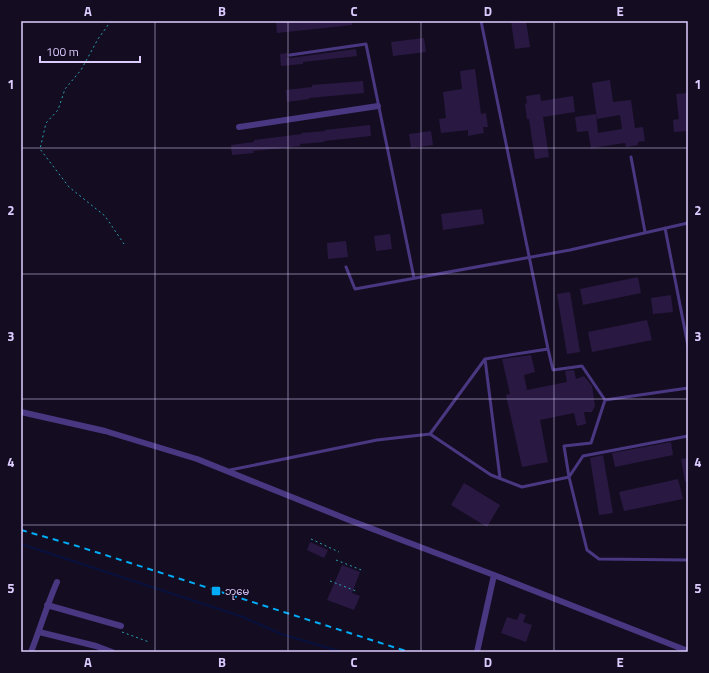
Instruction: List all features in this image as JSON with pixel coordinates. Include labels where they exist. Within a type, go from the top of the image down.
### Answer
[{"type":"street","points":[[239,127],[378,106]]},
{"type":"street","points":[[21,412],[105,431],[197,459],[349,520],[688,651]]},
{"type":"street","points":[[477,652],[494,575]]},
{"type":"street","points":[[31,652],[56,582]]},
{"type":"street","points":[[47,605],[120,626]]},
{"type":"street","points":[[39,632],[96,646],[112,652]]},
{"type":"lane","points":[[481,21],[553,370],[582,366],[605,400]]},
{"type":"lane","points":[[290,55],[366,44],[414,278]]},
{"type":"lane","points":[[631,157],[645,232]]},
{"type":"lane","points":[[346,266],[355,289],[570,250],[688,223]]},
{"type":"lane","points":[[665,228],[688,346]]},
{"type":"lane","points":[[430,434],[486,359],[548,349]]},
{"type":"lane","points":[[486,359],[500,478]]},
{"type":"lane","points":[[605,400],[688,388]]},
{"type":"lane","points":[[605,400],[592,443],[564,446],[569,477],[587,550],[599,559],[688,560]]},
{"type":"lane","points":[[228,471],[376,440],[430,434],[491,475],[522,487],[569,477],[583,456],[688,436]]},
{"type":"path","points":[[111,21],[98,39],[81,70],[65,89],[58,110],[46,123],[40,149],[69,187],[105,216],[124,244]]},
{"type":"path","points":[[310,539],[339,552]]},
{"type":"path","points":[[336,560],[364,571]]},
{"type":"path","points":[[330,581],[356,591]]},
{"type":"path","points":[[120,626],[122,633],[149,642]]},
{"type":"building","points":[[276,21],[352,21],[352,25],[277,33]]},
{"type":"building","points":[[511,21],[526,21],[530,47],[515,49]]},
{"type":"building","points":[[424,38],[426,52],[393,56],[391,42]]},
{"type":"building","points":[[356,49],[357,56],[281,66],[280,54],[288,53],[287,57],[290,58]]},
{"type":"building","points":[[475,69],[481,114],[486,113],[488,127],[483,127],[484,133],[468,136],[468,130],[441,133],[439,119],[446,118],[443,92],[462,89],[460,71]]},
{"type":"building","points":[[610,80],[613,102],[631,100],[635,128],[643,127],[645,141],[638,142],[638,145],[626,147],[625,143],[591,148],[588,131],[577,132],[575,117],[596,114],[598,133],[622,129],[620,115],[597,119],[592,83]]},
{"type":"building","points":[[363,81],[364,93],[309,98],[287,102],[286,90],[312,87],[312,85]]},
{"type":"building","points":[[688,93],[688,131],[674,132],[673,120],[679,119],[676,94]]},
{"type":"building","points":[[540,94],[541,101],[573,96],[575,112],[543,117],[549,157],[535,159],[529,119],[527,119],[525,104],[527,103],[526,96]]},
{"type":"building","points":[[370,125],[371,136],[300,144],[300,146],[253,151],[254,153],[232,155],[231,145],[254,142],[254,140]]},
{"type":"building","points":[[431,131],[433,145],[411,148],[409,134]]},
{"type":"building","points":[[482,209],[484,224],[443,230],[441,214]]},
{"type":"building","points":[[390,234],[392,249],[376,251],[374,236]]},
{"type":"building","points":[[346,241],[348,257],[328,259],[327,243]]},
{"type":"building","points":[[638,277],[641,293],[583,305],[580,289]]},
{"type":"building","points":[[570,292],[580,352],[567,354],[557,294]]},
{"type":"building","points":[[671,295],[673,312],[653,314],[651,298]]},
{"type":"building","points":[[647,320],[652,340],[592,352],[588,332]]},
{"type":"building","points":[[531,355],[535,372],[524,375],[527,390],[567,382],[565,371],[574,370],[576,379],[584,376],[592,386],[595,406],[592,412],[584,412],[586,424],[577,426],[574,413],[540,420],[548,462],[522,467],[506,395],[510,394],[502,359]]},
{"type":"building","points":[[671,442],[673,455],[615,467],[612,453]]},
{"type":"building","points":[[603,455],[613,513],[599,515],[590,458]]},
{"type":"building","points":[[688,458],[688,481],[685,482],[681,459]]},
{"type":"building","points":[[678,479],[683,499],[624,511],[619,492]]},
{"type":"building","points":[[464,483],[500,505],[487,527],[451,505]]},
{"type":"building","points":[[310,542],[328,550],[324,558],[307,550]]},
{"type":"building","points":[[342,565],[360,572],[352,593],[360,596],[354,610],[327,600]]},
{"type":"building","points":[[520,613],[526,615],[523,622],[532,625],[526,642],[501,633],[507,617],[517,620]]},
{"type":"waterway","points":[[21,544],[243,617],[281,634],[342,652]]},
{"type":"railway","points":[[21,530],[77,546],[409,652]]},
{"type":"place","name":"ဘုမေ","points":[[216,591]]}]
